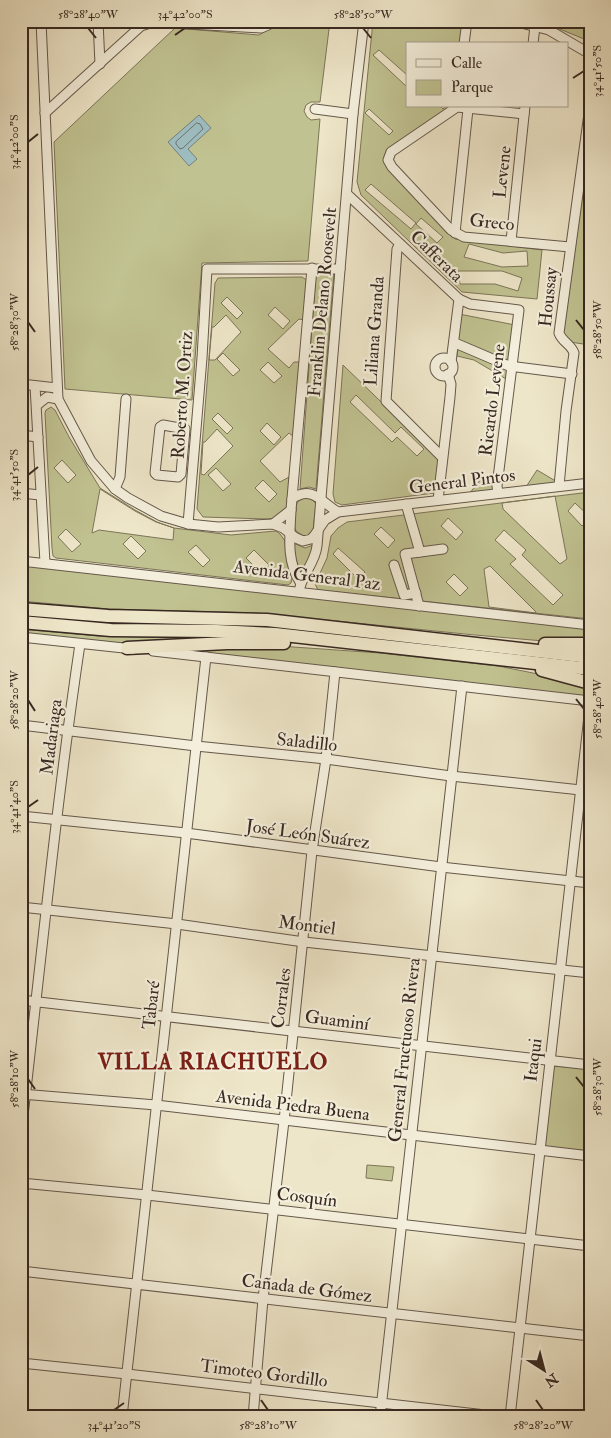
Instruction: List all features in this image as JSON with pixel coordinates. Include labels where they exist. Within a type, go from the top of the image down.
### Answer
[{"type":"highway","points":[[21,608],[108,616],[267,620],[590,668]]},
{"type":"highway","points":[[21,622],[111,630],[248,632],[363,644]]},
{"type":"highway","points":[[127,648],[253,642],[363,644],[590,657]]},
{"type":"highway","points":[[475,650],[590,644]]},
{"type":"highway","points":[[475,650],[590,683]]},
{"type":"street","points":[[41,21],[58,398],[91,461],[115,488],[128,498],[161,516],[188,524],[218,527],[273,524],[303,541],[311,539],[325,520],[338,512],[309,493],[297,496],[292,500]]},
{"type":"street","points":[[98,21],[100,64]]},
{"type":"street","points":[[45,113],[141,26],[153,22],[211,23],[261,28],[268,25],[270,21]]},
{"type":"street","name":"Franklin Delano Roosevelt","points":[[299,592],[300,582],[315,559],[317,546],[353,114],[364,21]]},
{"type":"street","points":[[464,42],[467,21]]},
{"type":"street","points":[[513,21],[556,33],[590,54]]},
{"type":"street","points":[[533,42],[535,26]]},
{"type":"street","name":"Houssay","points":[[559,486],[564,426],[574,360],[573,349],[560,337],[559,333],[590,106]]},
{"type":"street","name":"Greco","points":[[456,108],[389,155],[388,160],[392,167],[454,233],[464,237],[570,247]]},
{"type":"street","points":[[462,108],[525,110]]},
{"type":"street","points":[[315,109],[353,114]]},
{"type":"street","points":[[454,233],[468,109]]},
{"type":"street","name":"Levene","points":[[511,241],[525,110]]},
{"type":"street","name":"Cafferata","points":[[347,194],[459,299],[470,304],[519,310]]},
{"type":"street","name":"Liliana Granda","points":[[400,244],[397,249],[386,401],[442,457]]},
{"type":"street","points":[[312,268],[340,268]]},
{"type":"street","name":"Franklin Delano Roosevelt","points":[[300,582],[295,575],[290,559],[289,546],[312,268]]},
{"type":"street","name":"Roberto M. Ortiz","points":[[188,524],[202,358],[207,269],[312,268]]},
{"type":"street","points":[[451,362],[442,358],[437,361],[436,371],[440,375],[448,374],[452,370],[451,362],[455,343],[459,299]]},
{"type":"street","name":"Ricardo Levene","points":[[498,493],[499,467],[519,310]]},
{"type":"street","points":[[455,343],[513,367],[572,374]]},
{"type":"street","points":[[438,500],[451,391],[448,374]]},
{"type":"street","points":[[21,384],[57,388]]},
{"type":"street","points":[[35,386],[45,563]]},
{"type":"street","points":[[37,404],[47,397],[58,398]]},
{"type":"street","points":[[115,488],[120,478],[126,399]]},
{"type":"street","points":[[162,425],[185,429],[183,452],[180,476],[157,475],[155,473],[160,427],[162,425]]},
{"type":"street","points":[[21,435],[38,437]]},
{"type":"street","points":[[183,452],[193,454]]},
{"type":"street","name":"General Pintos","points":[[338,512],[590,483]]},
{"type":"street","points":[[21,493],[40,495]]},
{"type":"street","points":[[406,504],[420,552]]},
{"type":"street","points":[[273,524],[291,510]]},
{"type":"street","points":[[419,606],[405,554],[443,549]]},
{"type":"street","name":"Avenida General Paz","points":[[21,561],[419,606],[481,611],[590,625]]},
{"type":"street","points":[[394,565],[404,595],[416,593]]},
{"type":"street","points":[[21,637],[590,701]]},
{"type":"street","name":"Madariaga","points":[[21,1133],[23,1094],[80,644]]},
{"type":"street","name":"Tabaré","points":[[122,1417],[206,657]]},
{"type":"street","name":"Corrales","points":[[253,1417],[263,1300],[304,942],[312,851],[326,760],[335,672]]},
{"type":"street","name":"General Fructuoso Rivera","points":[[380,1417],[462,686]]},
{"type":"street","name":"Itaqui","points":[[510,1417],[569,881],[585,790],[590,707]]},
{"type":"street","name":"Saladillo","points":[[21,725],[585,790]]},
{"type":"street","name":"José León Suárez","points":[[21,816],[186,834],[441,867],[590,883]]},
{"type":"street","name":"Montiel","points":[[21,907],[176,924],[304,942],[590,973]]},
{"type":"street","name":"Guaminí","points":[[21,1000],[590,1065]]},
{"type":"street","name":"Avenida Piedra Buena","points":[[23,1094],[156,1105],[590,1156]]},
{"type":"street","name":"Cosquín","points":[[21,1183],[147,1195],[590,1246]]},
{"type":"street","name":"Cañada de Gómez","points":[[21,1271],[590,1336]]},
{"type":"street","name":"Timoteo Gordillo","points":[[21,1363],[503,1417]]},
{"type":"green space","points":[[275,21],[330,21],[320,102],[311,102],[306,105],[304,111],[311,120],[320,119],[308,261],[202,263],[192,400],[65,389],[54,142],[175,28],[259,35],[269,29]]},
{"type":"green space","points":[[373,21],[465,22],[463,42],[406,42],[406,74],[379,50],[373,55],[406,86],[406,108],[453,108],[389,152],[384,159],[455,239],[542,250],[537,299],[462,292],[361,195],[357,182]],"holes":[[[369,109],[393,131],[389,135],[365,113]],[[371,184],[416,223],[411,229],[365,190]],[[421,218],[443,237],[437,243],[416,224]],[[469,244],[503,253],[527,251],[528,266],[502,267],[464,257]],[[458,271],[502,271],[522,278],[518,291],[495,284],[460,284]]]},
{"type":"green space","points":[[540,21],[590,21],[590,32],[584,39]]},
{"type":"green space","points":[[590,132],[590,345],[570,342],[562,336]]},
{"type":"green space","points":[[316,273],[334,273],[316,489],[309,487],[300,489]]},
{"type":"green space","points":[[302,277],[308,281],[292,460],[294,437],[289,433],[260,461],[280,482],[291,476],[288,508],[276,518],[203,517],[197,509],[215,283],[218,278]],"holes":[[[227,297],[243,313],[237,319],[221,303]],[[275,307],[290,321],[283,329],[268,315]],[[226,315],[241,332],[215,360],[209,360],[212,327]],[[299,319],[304,320],[300,362],[294,362],[289,368],[268,349]],[[223,353],[240,370],[233,376],[217,359]],[[268,362],[282,376],[274,383],[260,370]],[[218,413],[233,428],[227,434],[212,419]],[[267,423],[281,437],[274,445],[260,431]],[[217,429],[233,446],[204,475],[201,474],[203,442]],[[216,468],[231,484],[223,491],[208,475]],[[263,480],[277,494],[269,502],[255,488]]]},
{"type":"green space","points":[[459,314],[515,325],[512,364],[457,342]]},
{"type":"green space","points":[[458,347],[508,367],[506,379],[474,360],[457,356]]},
{"type":"green space","points":[[343,365],[439,458],[434,493],[342,505],[335,502],[333,494]],"holes":[[[356,395],[395,433],[401,427],[424,449],[417,456],[397,437],[392,442],[350,402]]]},
{"type":"green space","points":[[51,407],[55,410],[100,488],[157,522],[174,528],[231,535],[276,531],[285,541],[287,562],[292,579],[291,583],[288,585],[56,558],[53,556],[46,410]],"holes":[[[62,460],[76,475],[68,483],[54,468]],[[100,489],[135,511],[156,522],[174,528],[173,540],[99,530],[92,533]],[[66,529],[81,544],[72,552],[58,537]],[[131,536],[146,551],[138,559],[123,544]],[[196,545],[210,560],[203,567],[188,552]],[[254,550],[269,565],[261,573],[246,558]]]},
{"type":"green space","points":[[537,470],[559,483],[526,487]]},
{"type":"green space","points":[[481,479],[496,488],[496,490],[469,494]]},
{"type":"green space","points":[[590,492],[590,517],[575,503],[568,511],[582,526],[590,518],[590,619],[318,590],[315,584],[327,558],[331,536],[347,522],[518,501],[502,503],[503,509],[560,564],[567,559],[555,496]],"holes":[[[448,518],[463,532],[456,540],[441,526]],[[381,527],[395,540],[388,548],[374,534]],[[504,530],[526,550],[522,555],[563,595],[553,605],[510,564],[516,559],[495,540]],[[338,548],[365,572],[358,579],[333,554]],[[490,566],[536,613],[489,607],[484,569]],[[454,574],[468,588],[460,596],[446,582]]]},
{"type":"green space","points":[[306,497],[312,499],[316,504],[313,531],[309,536],[304,536],[296,531],[294,525],[297,502]]},
{"type":"green space","points":[[293,543],[305,548],[313,545],[310,559],[301,574],[295,559]]},
{"type":"green space","points":[[21,564],[590,628],[590,641],[555,642],[257,613],[109,609],[21,601]]},
{"type":"green space","points":[[21,629],[99,636],[227,639],[132,645],[21,633]]},
{"type":"green space","points":[[279,646],[380,653],[498,666],[538,674],[590,688],[590,697],[166,649]]},
{"type":"green space","points":[[553,1066],[590,1069],[590,1151],[547,1147],[544,1144]]},
{"type":"green space","points":[[367,1165],[394,1167],[392,1181],[366,1178]]},
{"type":"water","points":[[199,115],[211,128],[188,149],[197,159],[189,166],[168,142]]},
{"type":"district","name":"VILLA RIACHUELO","points":[[213,1061]]}]
